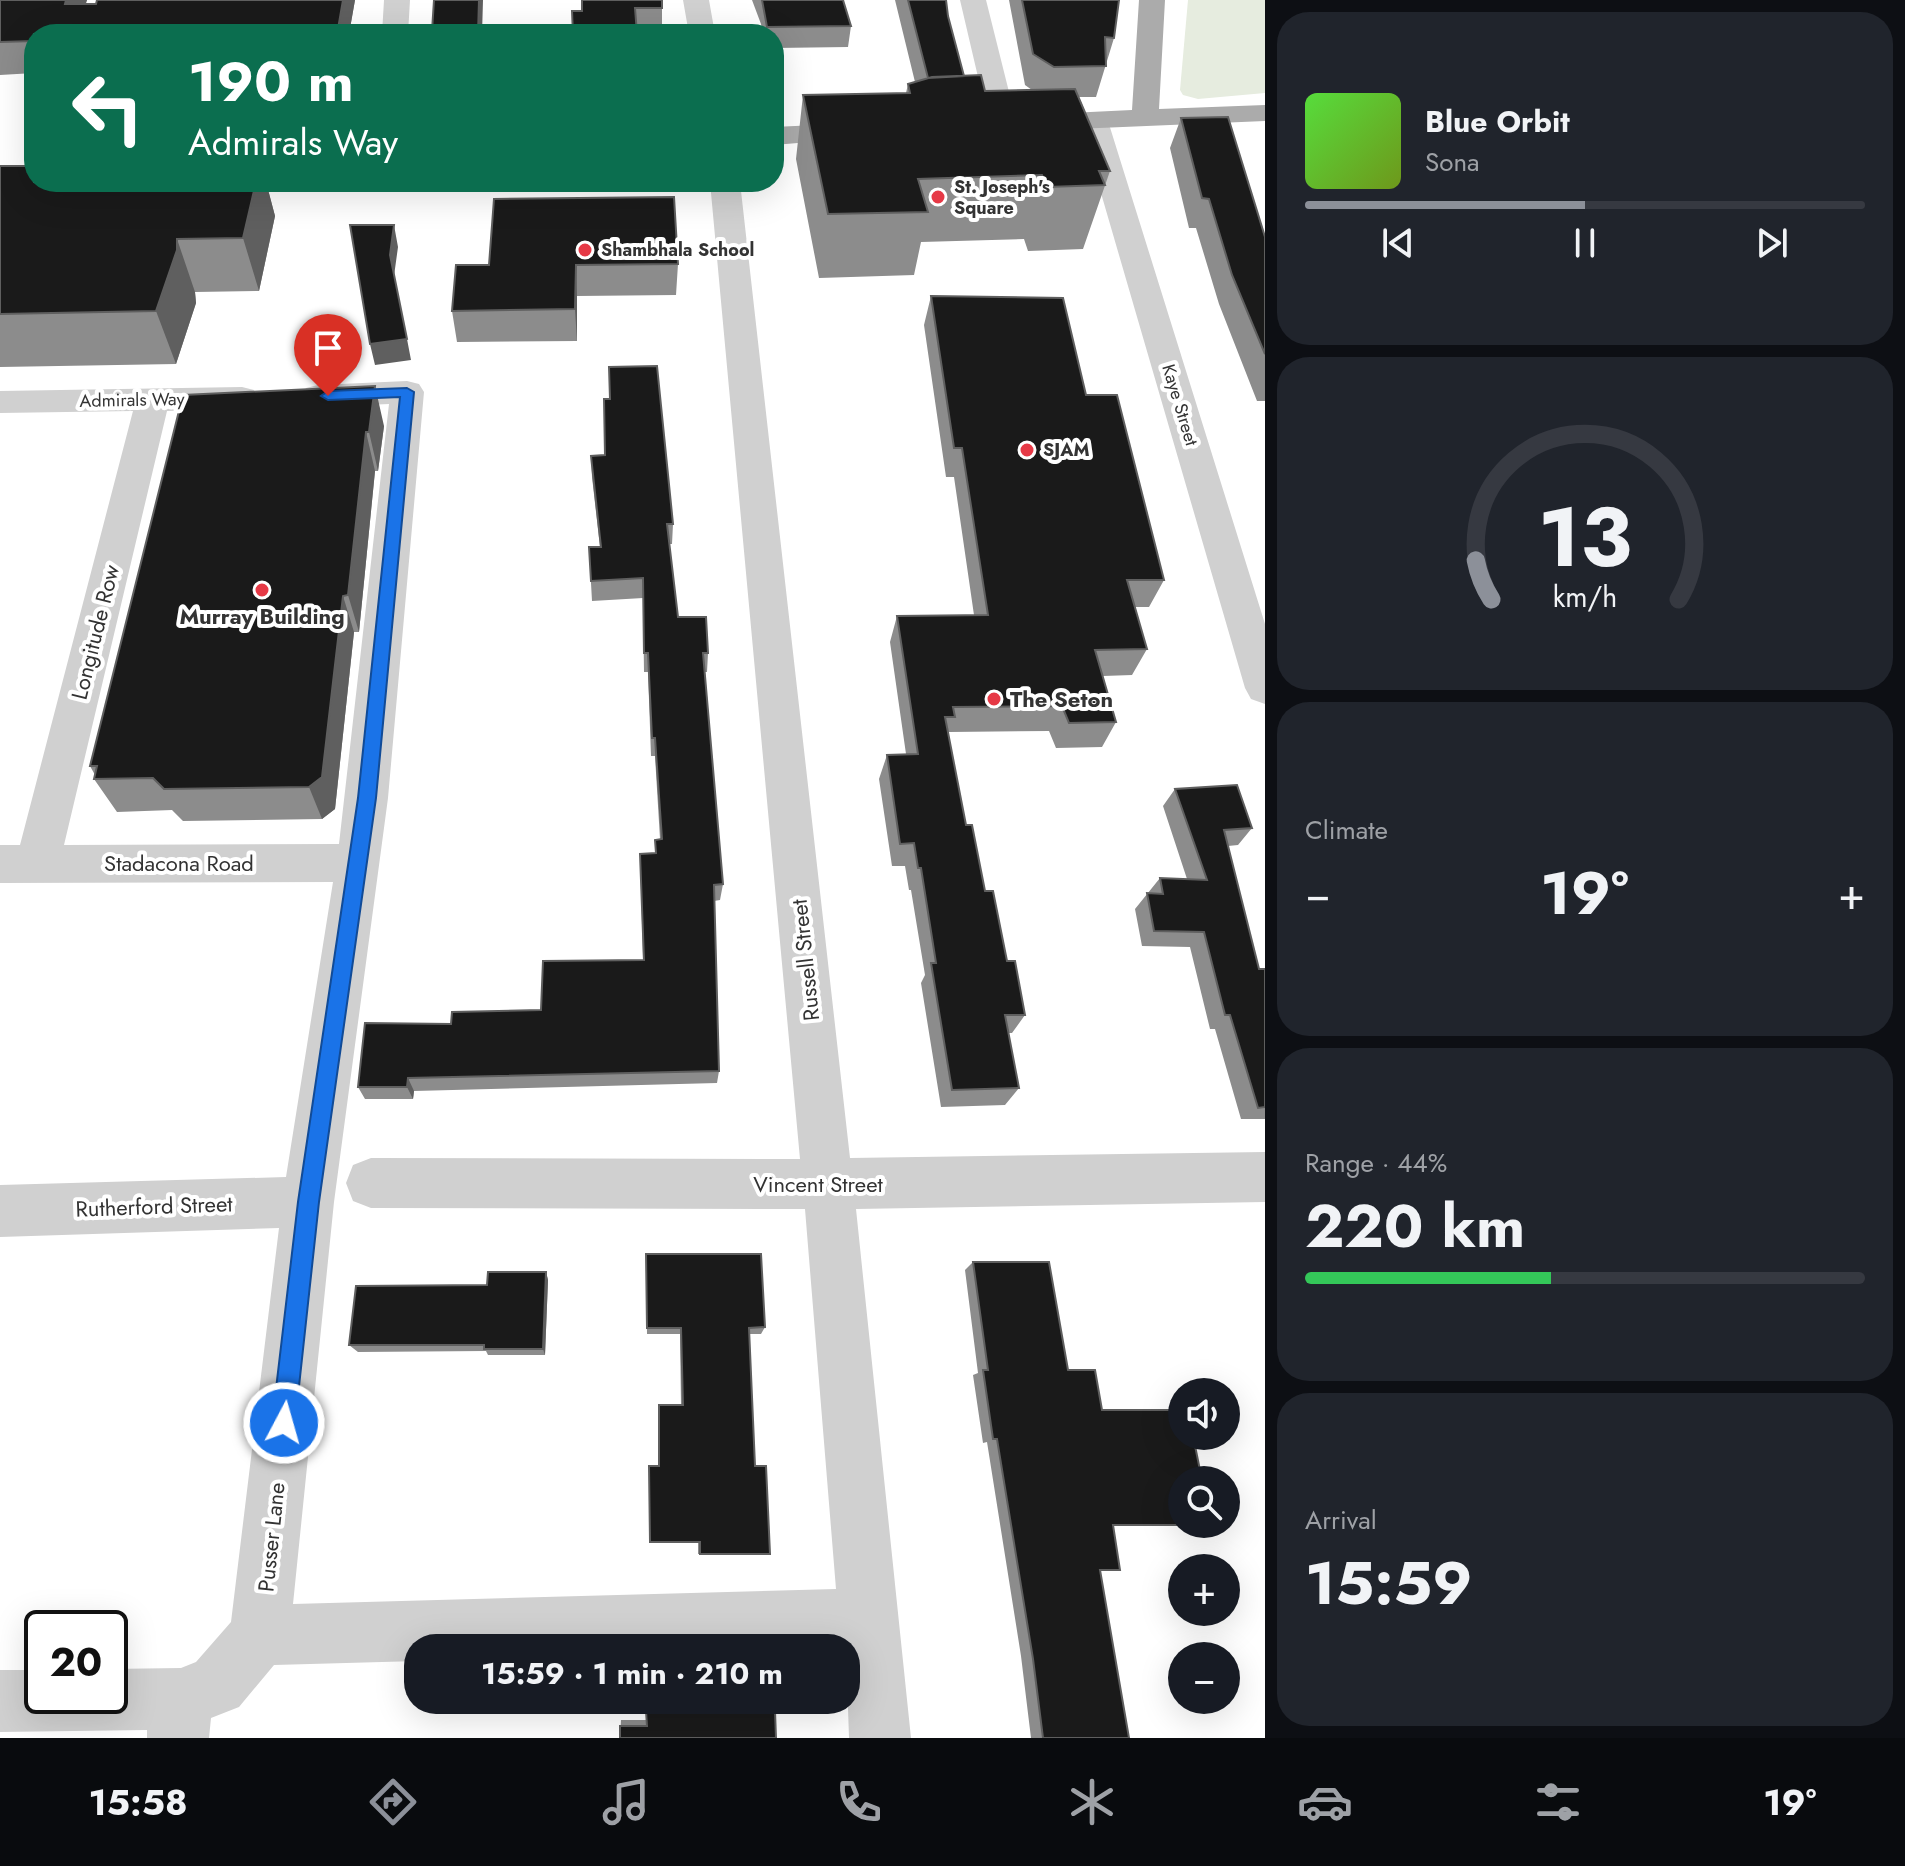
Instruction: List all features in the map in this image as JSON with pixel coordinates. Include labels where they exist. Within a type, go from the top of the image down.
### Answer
[{"type":"main road","points":[[1145,118],[1152,0]]},
{"type":"main road","points":[[972,125],[1265,113]]},
{"type":"main road","points":[[784,135],[881,130]]},
{"type":"street","points":[[396,24],[397,0]]},
{"type":"street","points":[[696,0],[700,24]]},
{"type":"street","points":[[973,0],[1003,124]]},
{"type":"street","name":"Kaye Street","points":[[1094,121],[1265,688]]},
{"type":"street","name":"Russell Street","points":[[726,192],[828,1184],[866,1618],[880,1738]]},
{"type":"street","name":"Admirals Way","points":[[0,402],[407,392]]},
{"type":"street","name":"Pusser Lane","points":[[283,1635],[308,1202],[367,798],[407,392]]},
{"type":"street","name":"Longitude Row","points":[[18,864],[153,400]]},
{"type":"street","name":"Stadacona Road","points":[[18,864],[358,863]]},
{"type":"street","name":"Vincent Street","points":[[371,1183],[828,1184],[1265,1177]]},
{"type":"street","name":"Rutherford Street","points":[[0,1211],[308,1202]]},
{"type":"street","points":[[0,1701],[180,1718],[217,1685],[283,1635],[866,1618]]},
{"type":"shaded area","points":[[1188,0],[1265,0],[1265,93],[1198,99],[1183,95],[1180,90]]},
{"type":"building","points":[[0,0],[66,0],[65,4],[96,4],[97,0],[343,0],[339,24],[24,24],[24,41],[0,42]]},
{"type":"building","points":[[434,0],[479,0],[478,24],[432,24]]},
{"type":"building","points":[[582,0],[662,0],[662,8],[635,8],[636,24],[573,24],[572,11],[582,11]]},
{"type":"building","points":[[762,0],[843,0],[851,26],[784,27],[784,24],[766,24]]},
{"type":"building","points":[[908,0],[946,0],[964,76],[928,78]]},
{"type":"building","points":[[1022,0],[1119,0],[1114,38],[1105,37],[1106,66],[1054,67],[1033,54]]},
{"type":"building","points":[[981,75],[985,91],[1075,89],[1110,171],[1099,171],[1105,185],[1047,187],[1042,175],[918,179],[928,212],[828,214],[803,95],[910,93],[908,84],[932,77]]},
{"type":"building","points":[[1228,117],[1265,237],[1265,354],[1232,275],[1209,199],[1202,198],[1181,118]]},
{"type":"building","points":[[0,166],[24,166],[24,192],[254,192],[243,238],[177,239],[177,250],[156,311],[0,314]]},
{"type":"building","points":[[674,197],[678,264],[576,265],[575,309],[452,311],[456,265],[489,265],[494,199]]},
{"type":"building","points":[[350,225],[394,225],[390,255],[407,339],[370,344]]},
{"type":"building","points":[[931,296],[1063,298],[1086,395],[1117,395],[1164,580],[1127,580],[1147,649],[1095,650],[1116,722],[1069,723],[1062,706],[953,707],[955,717],[945,717],[966,825],[972,825],[985,891],[993,891],[1007,961],[1015,961],[1025,1015],[1005,1015],[1019,1088],[952,1090],[931,963],[936,963],[921,868],[918,868],[914,843],[900,844],[887,755],[918,754],[897,616],[988,615],[962,448],[954,448]]},
{"type":"building","points":[[657,366],[673,524],[667,524],[678,617],[706,617],[708,653],[703,653],[723,884],[714,885],[719,1071],[408,1078],[407,1087],[358,1087],[365,1023],[451,1024],[452,1012],[541,1010],[543,961],[644,960],[640,854],[656,853],[655,840],[662,839],[648,653],[644,653],[643,578],[591,581],[589,547],[601,547],[591,456],[605,455],[604,399],[610,399],[609,367]]},
{"type":"building","name":"Murray Building","points":[[375,386],[369,432],[366,432],[348,595],[343,596],[322,777],[309,787],[164,789],[153,778],[94,779],[97,766],[90,766],[183,395]]},
{"type":"building","points":[[1237,785],[1252,828],[1224,830],[1259,969],[1265,969],[1265,1107],[1258,1108],[1230,1015],[1225,1015],[1204,932],[1154,931],[1147,893],[1163,894],[1160,878],[1207,880],[1175,789]]},
{"type":"building","points":[[646,1254],[761,1254],[765,1327],[749,1328],[755,1466],[766,1466],[770,1554],[700,1554],[700,1542],[650,1542],[649,1466],[659,1466],[659,1405],[683,1405],[681,1328],[647,1328]]},
{"type":"building","points":[[973,1262],[1049,1262],[1068,1370],[1095,1370],[1102,1410],[1168,1410],[1168,1450],[1196,1450],[1199,1466],[1168,1466],[1168,1525],[1113,1525],[1120,1570],[1100,1570],[1129,1738],[1043,1738],[997,1439],[993,1439],[983,1370],[988,1370]]},
{"type":"building","points":[[488,1272],[546,1272],[543,1349],[484,1349],[484,1345],[349,1345],[356,1286],[487,1285]]},
{"type":"building","points":[[646,1714],[775,1714],[776,1738],[620,1738],[620,1726],[647,1726]]},
{"type":"place","name":"St. Joseph's Square","points":[[938,197]]},
{"type":"place","name":"Shambhala School","points":[[585,250]]},
{"type":"place","name":"SJAM","points":[[1027,450]]},
{"type":"place","name":"Murray Building","points":[[262,590]]},
{"type":"place","name":"The Seton","points":[[994,699]]},
{"type":"route","points":[[284,1423],[308,1202],[367,798],[407,392],[328,396]]}]
